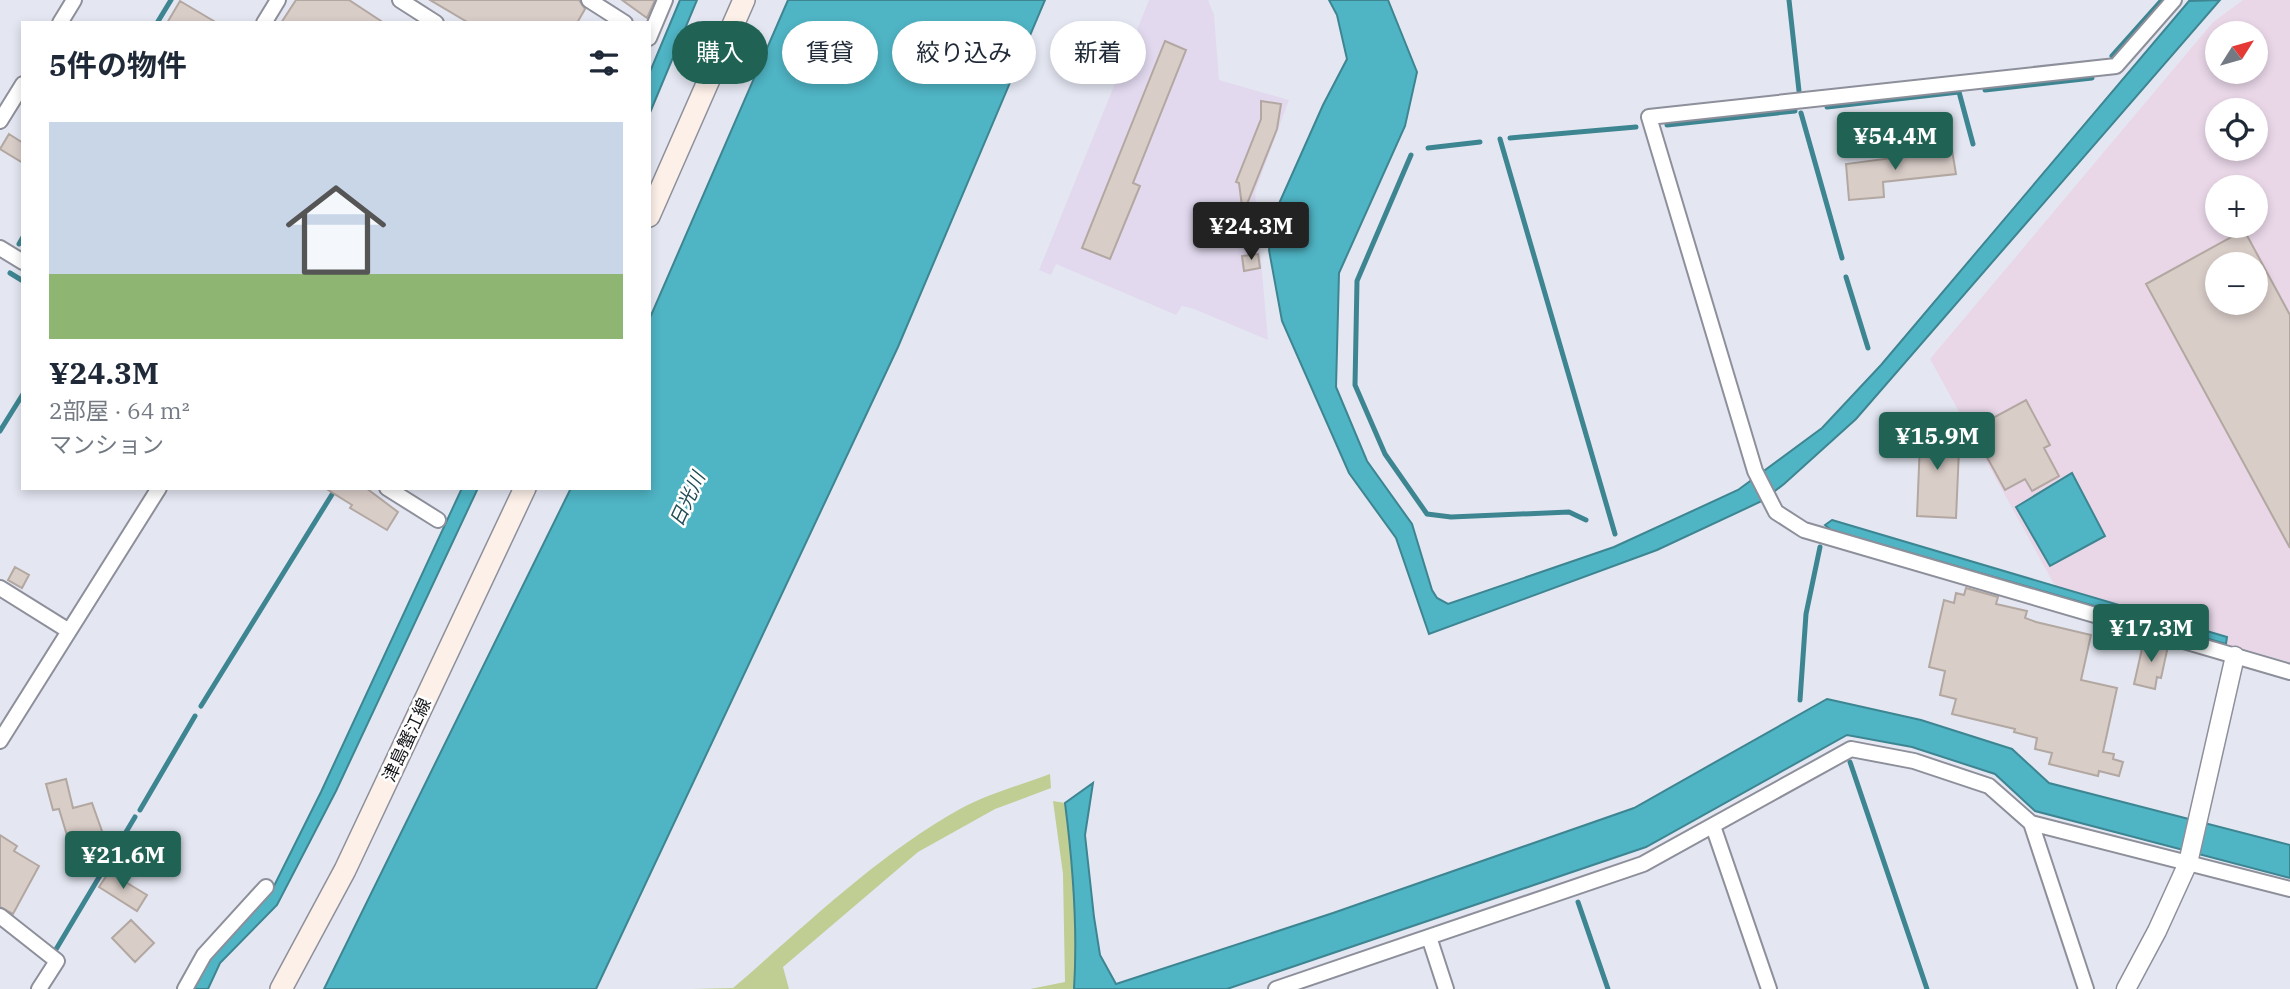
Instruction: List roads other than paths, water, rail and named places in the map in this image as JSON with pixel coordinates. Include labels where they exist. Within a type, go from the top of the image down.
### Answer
[{"type":"main road","points":[[651,211],[744,0]]},
{"type":"main road","name":"津島蟹江線","points":[[281,989],[345,870],[524,490]]},
{"type":"street","points":[[61,21],[74,0]]},
{"type":"street","points":[[265,21],[278,0]]},
{"type":"street","points":[[400,0],[433,21]]},
{"type":"street","points":[[589,0],[622,21]]},
{"type":"street","points":[[651,33],[665,0]]},
{"type":"street","points":[[2174,0],[2116,66],[1649,117],[1755,471],[1776,512],[1804,530],[2290,672]]},
{"type":"street","points":[[0,121],[21,87]]},
{"type":"street","points":[[0,248],[21,261]]},
{"type":"street","points":[[0,741],[158,490]]},
{"type":"street","points":[[390,490],[438,520]]},
{"type":"street","points":[[0,588],[69,631]]},
{"type":"street","points":[[2126,989],[2157,931],[2188,860],[2235,656]]},
{"type":"street","points":[[1276,989],[1643,864],[1851,749],[1914,761],[1989,786],[2031,823],[2188,860],[2290,889]]},
{"type":"street","points":[[2031,823],[2086,989]]},
{"type":"street","points":[[1713,826],[1769,989]]},
{"type":"street","points":[[186,989],[204,955],[266,887]]},
{"type":"street","points":[[0,916],[57,961],[38,989]]},
{"type":"street","points":[[1429,937],[1446,989]]},
{"type":"water","points":[[680,0],[697,0],[688,21],[672,21],[672,60],[651,110],[651,69]]},
{"type":"water","name":"日光川","points":[[788,0],[1045,0],[1036,21],[892,21],[892,84],[1009,84],[898,347],[596,989],[324,989],[570,490],[651,490],[651,315],[752,84],[768,84],[768,46]]},
{"type":"water","points":[[1329,0],[1388,0],[1417,72],[1405,126],[1339,273],[1336,387],[1367,461],[1412,524],[1432,590],[1437,598],[1448,604],[1614,547],[1738,490],[1822,428],[1881,365],[2189,1],[2220,0],[1856,419],[1784,484],[1762,501],[1657,550],[1429,634],[1396,538],[1349,473],[1282,321],[1269,250],[1273,217],[1323,105],[1347,59],[1337,15]]},
{"type":"water","points":[[2072,473],[2105,536],[2050,566],[2016,507]]},
{"type":"water","points":[[461,490],[477,490],[336,791],[277,905],[220,963],[208,989],[194,989],[209,960],[272,890],[321,792]]},
{"type":"water","points":[[1832,520],[2227,637],[2226,644],[1831,530],[1825,525]]},
{"type":"water","points":[[1827,699],[1921,720],[2012,749],[2049,783],[2290,845],[2290,878],[2035,811],[1995,774],[1912,747],[1847,735],[1646,847],[1227,989],[1074,989],[1074,896],[1065,803],[1093,783],[1085,835],[1094,917],[1100,955],[1116,984],[1333,913],[1634,808]]},
{"type":"waterway","points":[[158,21],[171,0]]},
{"type":"waterway","points":[[1789,0],[1799,91]]},
{"type":"waterway","points":[[2112,56],[2162,0]]},
{"type":"waterway","points":[[1985,90],[2092,78]]},
{"type":"waterway","points":[[1827,107],[1959,92],[1973,144]]},
{"type":"waterway","points":[[1667,125],[1795,111]]},
{"type":"waterway","points":[[1801,113],[1842,258]]},
{"type":"waterway","points":[[1510,138],[1636,127]]},
{"type":"waterway","points":[[1500,139],[1615,534]]},
{"type":"waterway","points":[[1428,148],[1480,142]]},
{"type":"waterway","points":[[1411,155],[1357,281],[1355,385],[1385,454],[1427,514],[1451,517],[1569,512],[1586,520]]},
{"type":"waterway","points":[[19,244],[21,240]]},
{"type":"waterway","points":[[10,273],[21,280]]},
{"type":"waterway","points":[[1846,277],[1868,348]]},
{"type":"waterway","points":[[0,431],[21,397]]},
{"type":"waterway","points":[[201,706],[335,490]]},
{"type":"waterway","points":[[1800,700],[1806,614],[1820,547]]},
{"type":"waterway","points":[[140,810],[195,716]]},
{"type":"waterway","points":[[1850,762],[1927,989]]},
{"type":"waterway","points":[[55,951],[135,817]]},
{"type":"waterway","points":[[1578,902],[1608,989]]}]
